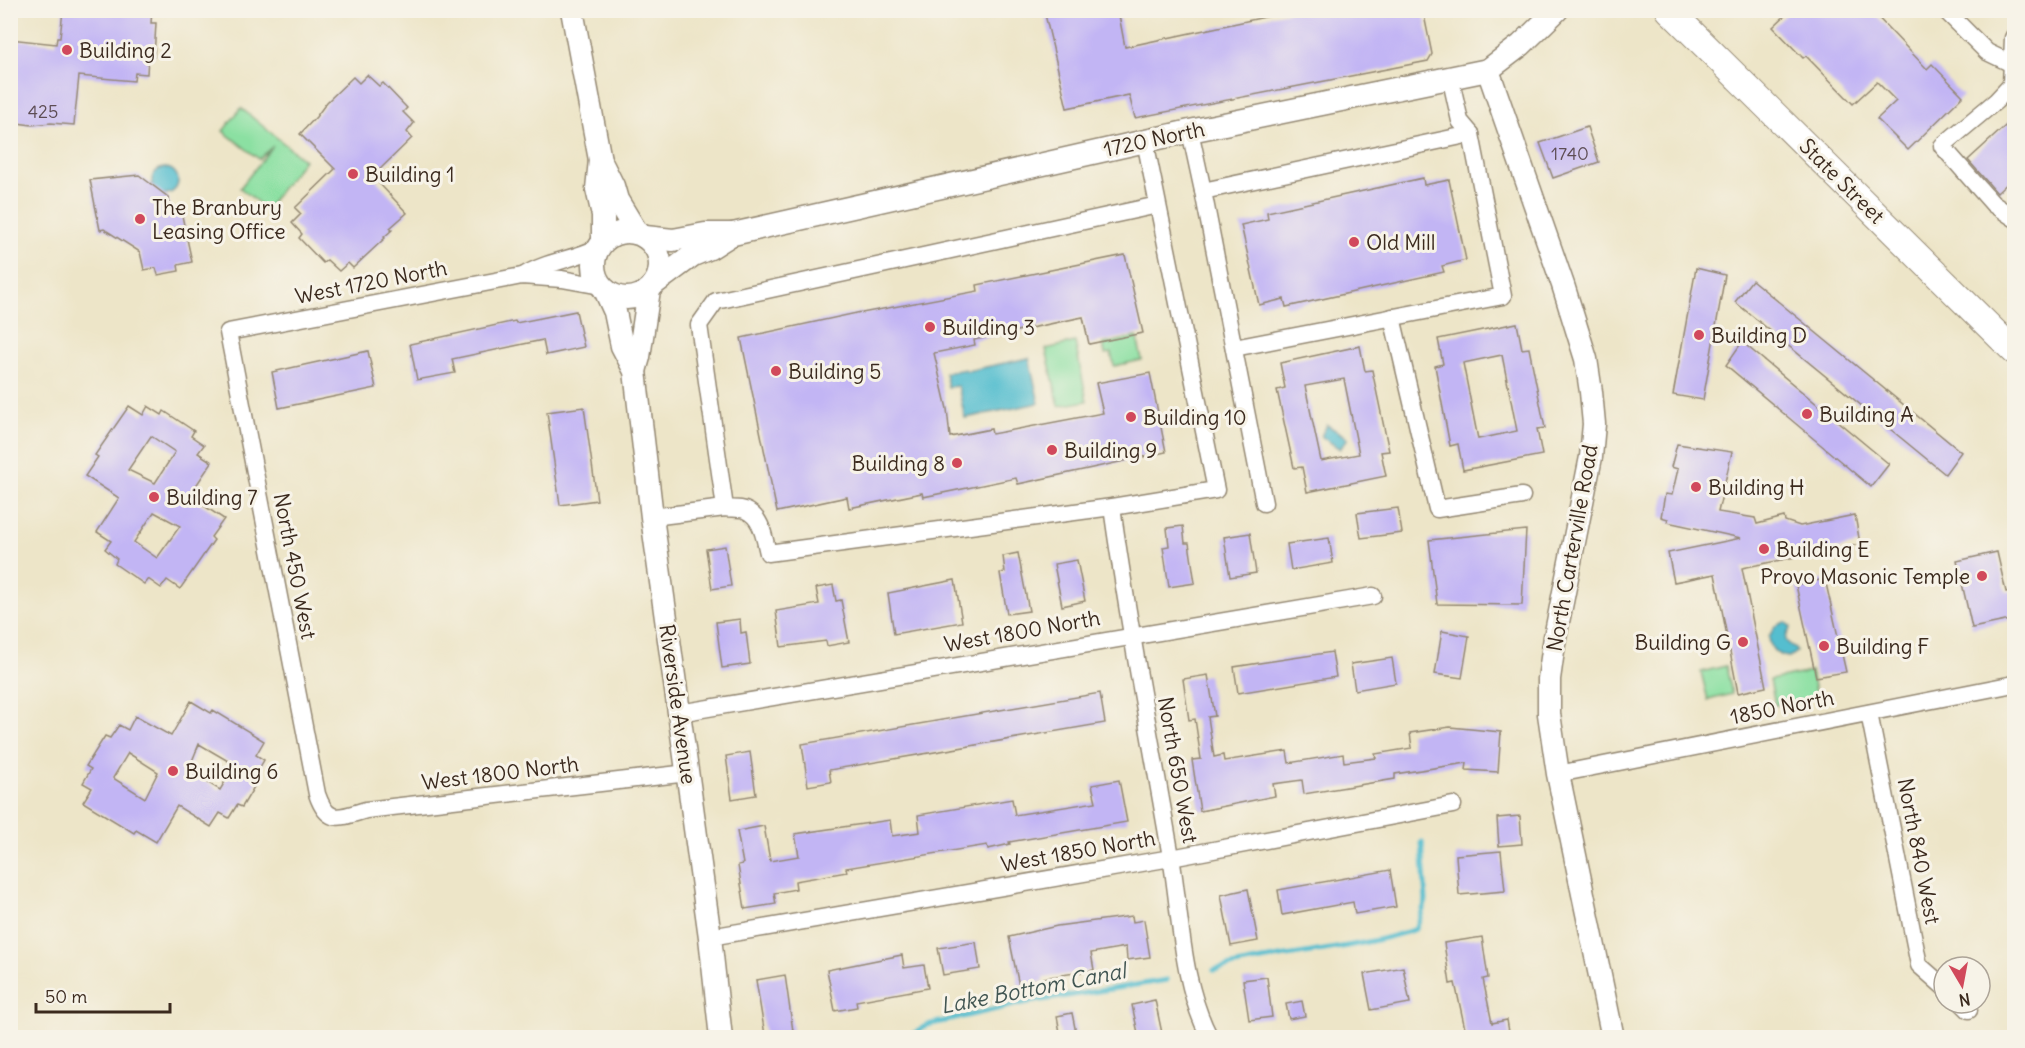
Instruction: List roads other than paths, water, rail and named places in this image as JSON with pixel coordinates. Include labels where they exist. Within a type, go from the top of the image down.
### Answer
[{"type":"main road","name":"State Street","points":[[1669,10],[2014,351]]},
{"type":"street","points":[[572,10],[600,160],[617,200],[641,235],[652,243],[660,258],[660,268],[652,287],[642,295],[628,298],[616,296],[603,288],[595,273],[594,263],[601,244],[603,215],[597,189],[600,160]]},
{"type":"street","name":"1720 North","points":[[641,235],[673,240],[705,234],[733,234],[1190,131],[1488,70],[1521,45],[1557,10]]},
{"type":"street","points":[[1945,10],[1987,52],[2013,64]]},
{"type":"street","points":[[2014,36],[2010,85],[1996,101],[1942,146],[1992,204],[2014,218]]},
{"type":"street","name":"North Carterville Road","points":[[1488,70],[1563,285],[1586,359],[1591,392],[1594,424],[1591,457],[1555,637],[1549,714],[1558,774],[1613,1038]]},
{"type":"street","points":[[1234,348],[1503,296],[1471,134],[1460,122],[1450,76]]},
{"type":"street","points":[[1190,131],[1264,503]]},
{"type":"street","points":[[1203,191],[1471,134]]},
{"type":"street","points":[[652,518],[725,508],[745,510],[755,518],[762,529],[768,553],[1112,507],[1216,490],[1145,141]]},
{"type":"street","points":[[725,508],[699,325],[716,301],[1158,205]]},
{"type":"street","points":[[601,244],[620,232],[641,235]]},
{"type":"street","name":"1720 North","points":[[652,287],[693,255],[733,234]]},
{"type":"street","name":"West 1720 North","points":[[522,276],[540,266],[573,258],[601,244]]},
{"type":"street","name":"West 1720 North","points":[[228,332],[522,276],[562,279],[603,288]]},
{"type":"street","name":"Riverside Avenue","points":[[652,287],[635,371],[652,518],[710,937],[721,1038]]},
{"type":"street","name":"Riverside Avenue","points":[[603,288],[615,312],[622,346],[635,371]]},
{"type":"street","points":[[1392,317],[1437,509],[1522,496]]},
{"type":"street","name":"North 450 West","points":[[228,332],[284,629],[317,794],[322,807]]},
{"type":"street","name":"North 650 West","points":[[1112,507],[1131,635],[1171,858],[1190,984],[1210,1038]]},
{"type":"street","name":"West 1800 North","points":[[680,713],[1131,635],[1373,596]]},
{"type":"street","name":"1850 North","points":[[1558,774],[2014,684]]},
{"type":"street","name":"North 840 West","points":[[1869,713],[1919,965],[1932,976]]},
{"type":"street","name":"West 1800 North","points":[[322,807],[327,813],[338,818],[366,810],[688,772]]},
{"type":"street","name":"West 1850 North","points":[[710,937],[1171,858],[1454,805]]},
{"type":"water","points":[[165,168],[174,172],[178,181],[174,190],[165,194],[156,190],[152,181],[156,172]]},
{"type":"water","points":[[1029,358],[1039,403],[965,418],[958,386],[948,387],[945,373],[965,369],[967,371]]},
{"type":"water","points":[[1327,425],[1348,438],[1340,449],[1321,436]]},
{"type":"water","points":[[1785,622],[1791,627],[1786,641],[1795,648],[1796,652],[1789,657],[1775,651],[1769,637],[1775,626]]},
{"type":"waterway","name":"Lake Bottom Canal","points":[[1214,970],[1366,942],[1416,929],[1426,901],[1422,842]]},
{"type":"waterway","name":"Lake Bottom Canal","points":[[908,1038],[927,1025],[1023,1003],[1167,980]]},
{"type":"place","name":"Building 2","points":[[67,50]]},
{"type":"place","name":"Building 1","points":[[353,174]]},
{"type":"place","name":"The Branbury Leasing Office","points":[[140,219]]},
{"type":"place","name":"Old Mill","points":[[1354,242]]},
{"type":"place","name":"Building 3","points":[[930,327]]},
{"type":"place","name":"Building D","points":[[1699,335]]},
{"type":"place","name":"Building 5","points":[[776,371]]},
{"type":"place","name":"Building A","points":[[1807,414]]},
{"type":"place","name":"Building 10","points":[[1131,417]]},
{"type":"place","name":"Building 9","points":[[1052,450]]},
{"type":"place","name":"Building 8","points":[[957,463]]},
{"type":"place","name":"Building H","points":[[1696,487]]},
{"type":"place","name":"Building 7","points":[[154,497]]},
{"type":"place","name":"Building E","points":[[1764,549]]},
{"type":"place","name":"Provo Masonic Temple","points":[[1982,576]]},
{"type":"place","name":"Building G","points":[[1743,642]]},
{"type":"place","name":"Building F","points":[[1824,646]]},
{"type":"place","name":"Building 6","points":[[173,771]]}]
